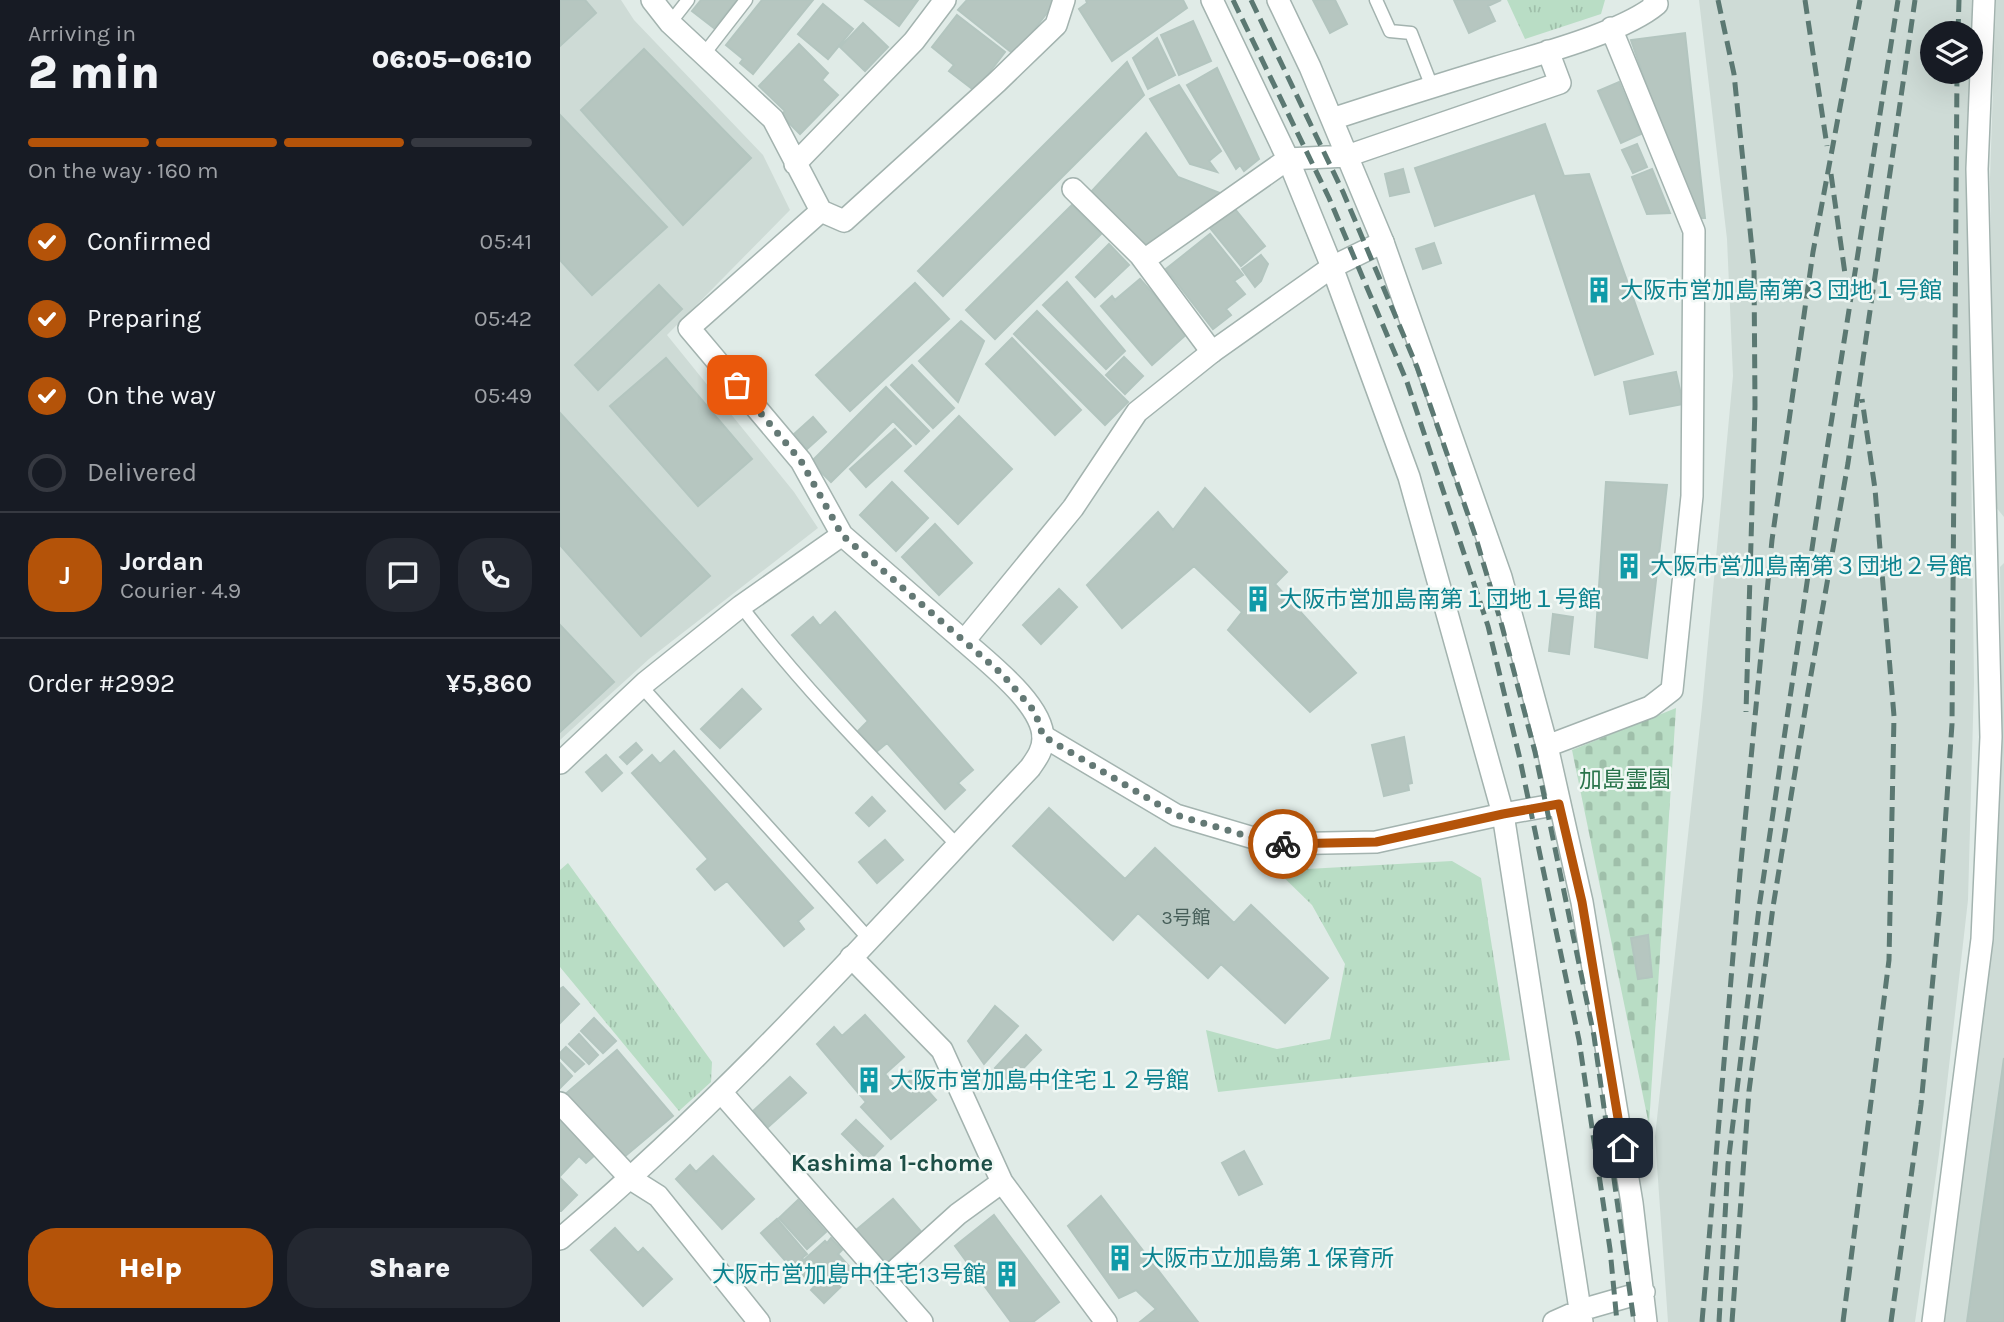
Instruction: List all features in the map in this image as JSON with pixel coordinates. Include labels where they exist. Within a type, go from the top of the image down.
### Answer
[{"type":"street","points":[[652,0],[670,23],[773,119],[821,211],[844,221],[1056,25],[1064,0]]},
{"type":"street","points":[[795,164],[914,41],[945,0]]},
{"type":"street","points":[[1212,0],[1288,159],[1332,267],[1409,477],[1503,814],[1582,1316]]},
{"type":"street","points":[[1278,0],[1310,67],[1383,242],[1502,577],[1546,746],[1582,902],[1632,1203],[1646,1322]]},
{"type":"street","points":[[1332,119],[1548,51],[1611,28],[1645,14],[1657,4],[1654,0]]},
{"type":"street","points":[[1933,1322],[1982,939],[1991,737],[1995,537],[1977,169],[1984,0]]},
{"type":"street","points":[[1546,746],[1650,707],[1672,690],[1692,496],[1694,231],[1611,28]]},
{"type":"street","points":[[1144,260],[1288,159],[1347,156],[1560,83],[1548,51]]},
{"type":"street","points":[[1436,85],[1454,118]]},
{"type":"street","points":[[1073,190],[1144,260],[1212,352]]},
{"type":"street","points":[[560,1239],[631,1179],[722,1092],[1030,768],[1040,754],[1043,736],[1035,712],[1002,674],[842,535],[801,461],[689,328],[821,211]]},
{"type":"street","points":[[964,641],[1073,508],[1137,412],[1212,352],[1332,267],[1383,242]]},
{"type":"street","points":[[560,763],[641,686],[741,607],[842,535]]},
{"type":"street","points":[[1043,736],[1176,815],[1274,844],[1376,842],[1559,804]]},
{"type":"street","points":[[851,957],[942,1050],[1002,1182],[1106,1322]]},
{"type":"street","points":[[722,1092],[886,1279],[919,1322]]},
{"type":"street","points":[[560,1103],[631,1179],[659,1196],[760,1322]]},
{"type":"street","points":[[886,1279],[958,1214],[1002,1182]]},
{"type":"street","points":[[1554,1322],[1582,1316],[1644,1292]]},
{"type":"lane","points":[[670,23],[688,0]]},
{"type":"lane","points":[[704,54],[746,0]]},
{"type":"lane","points":[[1376,0],[1390,31],[1411,33],[1436,85]]},
{"type":"lane","points":[[741,607],[840,722],[957,845]]},
{"type":"lane","points":[[641,686],[869,939]]},
{"type":"shaded area","points":[[560,0],[621,0],[634,20],[763,155],[790,210],[667,335],[794,492],[818,528],[649,659],[560,740]]},
{"type":"shaded area","points":[[1699,0],[1976,0],[1975,21],[1920,21],[1920,84],[1971,84],[1967,150],[1974,683],[1968,900],[1939,1154],[1915,1322],[1668,1322],[1655,1137],[1702,707],[1733,376],[1727,239]]},
{"type":"shaded area","points":[[1996,0],[2004,0],[2004,517],[1995,506],[1990,178]]},
{"type":"shaded area","points":[[2004,563],[2004,1322],[1944,1322],[1991,938],[2002,721],[2000,567]]},
{"type":"green space","points":[[1507,0],[1605,0],[1601,14],[1525,39]]},
{"type":"green space","name":"加島霊園","points":[[1676,708],[1649,1125],[1572,750]]},
{"type":"green space","points":[[1452,861],[1481,878],[1510,1060],[1218,1092],[1206,1030],[1277,1049],[1330,1039],[1345,964],[1312,905],[1272,866],[1289,870]]},
{"type":"green space","points":[[568,863],[712,1062],[711,1082],[679,1111],[560,967],[560,870]]},
{"type":"building","points":[[560,0],[585,0],[596,13],[560,46]]},
{"type":"building","points":[[701,0],[737,0],[714,28],[692,11]]},
{"type":"building","points":[[762,0],[813,0],[753,74],[740,63],[743,59],[726,45]]},
{"type":"building","points":[[865,0],[918,0],[899,26]]},
{"type":"building","points":[[967,0],[1057,0],[1023,44],[1011,52],[958,10]]},
{"type":"building","points":[[1086,0],[1183,0],[1187,8],[1112,61],[1079,9],[1087,3]]},
{"type":"building","points":[[1313,0],[1335,0],[1347,24],[1330,33]]},
{"type":"building","points":[[1454,0],[1501,0],[1488,6],[1495,21],[1469,33]]},
{"type":"building","points":[[823,4],[853,29],[828,59],[798,34]]},
{"type":"building","points":[[957,15],[1005,52],[975,91],[949,71],[954,65],[932,47]]},
{"type":"building","points":[[1193,21],[1211,61],[1179,75],[1161,35]]},
{"type":"building","points":[[863,23],[888,47],[865,71],[840,47]]},
{"type":"building","points":[[1685,33],[1705,218],[1693,218],[1631,40]]},
{"type":"building","points":[[1157,38],[1175,75],[1148,89],[1133,58]]},
{"type":"building","points":[[799,44],[828,73],[822,80],[838,95],[800,134],[781,115],[785,111],[759,86]]},
{"type":"building","points":[[644,49],[751,158],[683,225],[581,110]]},
{"type":"building","points":[[1127,62],[1144,95],[943,296],[918,271]]},
{"type":"building","points":[[1217,68],[1259,159],[1244,171],[1240,165],[1236,169],[1187,85]]},
{"type":"building","points":[[1619,82],[1641,134],[1621,143],[1598,91]]},
{"type":"building","points":[[1179,85],[1221,151],[1209,161],[1217,172],[1190,164],[1150,99]]},
{"type":"building","points":[[560,115],[667,227],[592,295],[560,260]]},
{"type":"building","name":"大阪市営加島南第３団地１号館","points":[[1545,124],[1564,176],[1589,174],[1653,354],[1595,375],[1535,193],[1435,226],[1415,168]]},
{"type":"building","points":[[1146,133],[1178,177],[1220,193],[1144,247],[1090,193]]},
{"type":"building","points":[[1637,144],[1647,167],[1633,173],[1622,150]]},
{"type":"building","points":[[1403,169],[1409,192],[1390,196],[1385,174]]},
{"type":"building","points":[[1652,169],[1670,213],[1647,214],[1632,177]]},
{"type":"building","points":[[1072,205],[1101,234],[995,339],[966,310]]},
{"type":"building","points":[[1234,208],[1265,246],[1241,266],[1210,228]]},
{"type":"building","points":[[1210,234],[1243,275],[1234,281],[1245,294],[1226,309],[1231,315],[1213,329],[1166,269]]},
{"type":"building","points":[[1434,243],[1441,263],[1423,269],[1416,249]]},
{"type":"building","points":[[1109,244],[1129,265],[1095,297],[1076,277]]},
{"type":"building","points":[[1261,255],[1268,264],[1261,281],[1255,287],[1242,269]]},
{"type":"building","points":[[1140,279],[1188,333],[1152,365],[1101,306],[1112,296],[1115,300]]},
{"type":"building","points":[[1067,282],[1125,351],[1106,369],[1043,305]]},
{"type":"building","points":[[915,283],[949,319],[850,411],[816,375]]},
{"type":"building","points":[[659,285],[682,309],[598,390],[575,365]]},
{"type":"building","points":[[1037,311],[1128,402],[1105,425],[1014,334]]},
{"type":"building","points":[[961,321],[984,341],[958,402],[919,361]]},
{"type":"building","points":[[1012,338],[1081,410],[1055,435],[986,364]]},
{"type":"building","points":[[1124,357],[1143,376],[1125,394],[1106,375]]},
{"type":"building","points":[[666,358],[752,459],[698,506],[610,406]]},
{"type":"building","points":[[912,365],[954,408],[933,428],[891,385]]},
{"type":"building","points":[[1676,372],[1683,404],[1630,414],[1624,382]]},
{"type":"building","points":[[886,387],[929,431],[916,444],[893,421],[831,482],[811,462]]},
{"type":"building","points":[[560,413],[710,576],[641,636],[560,545]]},
{"type":"building","points":[[959,416],[1012,469],[958,524],[905,471]]},
{"type":"building","points":[[813,417],[826,432],[807,449],[794,434]]},
{"type":"building","points":[[895,429],[911,446],[866,487],[850,469]]},
{"type":"building","points":[[892,482],[928,518],[896,551],[860,515]]},
{"type":"building","name":"大阪市営加島南第３団地２号館","points":[[1606,482],[1667,485],[1647,658],[1595,647]]},
{"type":"building","name":"大阪市営加島南第１団地１号館","points":[[1205,488],[1287,572],[1275,584],[1356,673],[1310,712],[1228,630],[1242,612],[1194,566],[1122,628],[1087,585],[1158,512],[1173,530]]},
{"type":"building","points":[[935,524],[972,563],[939,595],[902,557]]},
{"type":"building","points":[[1059,589],[1077,607],[1041,644],[1023,625]]},
{"type":"building","points":[[835,612],[973,770],[958,783],[965,790],[945,809],[887,743],[876,752],[858,731],[868,721],[792,635],[813,617],[820,626]]},
{"type":"building","points":[[1553,614],[1573,617],[1569,654],[1549,651]]},
{"type":"building","points":[[560,625],[614,682],[560,732]]},
{"type":"building","points":[[742,689],[761,709],[720,748],[701,729]]},
{"type":"building","points":[[1404,737],[1412,783],[1408,784],[1409,790],[1384,796],[1372,745]]},
{"type":"building","points":[[636,743],[642,750],[627,764],[620,757]]},
{"type":"building","points":[[674,751],[813,908],[798,921],[804,929],[784,946],[727,881],[715,890],[697,869],[708,859],[632,773],[652,755],[660,764]]},
{"type":"building","points":[[606,755],[622,773],[602,791],[586,772]]},
{"type":"building","points":[[872,797],[885,811],[869,826],[856,813]]},
{"type":"building","points":[[1049,808],[1125,879],[1155,848],[1234,923],[1251,905],[1328,978],[1285,1023],[1221,964],[1208,978],[1138,913],[1113,940],[1013,846]]},
{"type":"building","points":[[885,840],[903,860],[877,883],[859,862]]},
{"type":"building","points":[[1648,935],[1652,977],[1638,979],[1631,938]]},
{"type":"building","points":[[563,987],[579,1004],[560,1023],[560,989]]},
{"type":"building","points":[[995,1006],[1018,1026],[984,1064],[968,1041]]},
{"type":"building","name":"大阪市営加島中住宅１２号館","points":[[865,1015],[904,1057],[885,1074],[896,1087],[910,1071],[936,1100],[891,1139],[861,1107],[866,1102],[817,1044],[834,1027],[842,1036]]},
{"type":"building","points":[[594,1018],[616,1041],[603,1053],[581,1031]]},
{"type":"building","points":[[579,1034],[598,1055],[589,1064],[569,1044]]},
{"type":"building","points":[[1026,1035],[1041,1050],[1010,1082],[995,1068]]},
{"type":"building","points":[[566,1047],[584,1064],[575,1072],[560,1057]]},
{"type":"building","points":[[617,1050],[673,1116],[623,1158],[563,1096]]},
{"type":"building","points":[[2004,1058],[2004,1322],[1967,1322]]},
{"type":"building","points":[[560,1063],[572,1076],[560,1088]]},
{"type":"building","points":[[790,1077],[806,1093],[768,1127],[753,1111]]},
{"type":"building","points":[[560,1120],[595,1155],[586,1163],[579,1156],[560,1176]]},
{"type":"building","points":[[856,1120],[883,1146],[869,1161],[842,1134]]},
{"type":"building","points":[[1244,1151],[1262,1184],[1239,1195],[1222,1163]]},
{"type":"building","points":[[713,1156],[754,1199],[722,1229],[676,1179],[690,1165],[696,1172]]},
{"type":"building","points":[[560,1178],[577,1195],[561,1211],[560,1211]]},
{"type":"building","name":"大阪市立加島第１保育所","points":[[1101,1196],[1198,1322],[1140,1322],[1156,1309],[1136,1290],[1119,1298],[1068,1226]]},
{"type":"building","points":[[893,1199],[924,1235],[887,1266],[856,1230]]},
{"type":"building","points":[[798,1200],[826,1232],[807,1249],[779,1218]]},
{"type":"building","name":"大阪市営加島中住宅13号館","points":[[994,1215],[1059,1302],[1033,1322],[1011,1322],[955,1246]]},
{"type":"building","points":[[777,1219],[807,1254],[802,1258],[807,1264],[796,1273],[761,1233]]},
{"type":"building","points":[[615,1228],[638,1253],[643,1248],[672,1279],[643,1306],[591,1250]]},
{"type":"building","points":[[831,1238],[842,1250],[838,1254],[855,1273],[824,1303],[811,1290],[814,1287],[803,1275],[812,1266],[805,1259]]},
{"type":"railway","points":[[1233,0],[1329,198],[1407,382],[1488,626],[1519,755],[1579,1040],[1610,1249],[1617,1322]]},
{"type":"railway","points":[[1251,0],[1343,192],[1417,367],[1475,535],[1502,626],[1535,752],[1594,1036],[1634,1322]]},
{"type":"railway","points":[[1718,0],[1734,74],[1754,268],[1755,406],[1746,712]]},
{"type":"railway","points":[[1805,0],[1827,146]]},
{"type":"railway","points":[[1702,1322],[1740,873],[1772,540],[1813,252],[1860,0]]},
{"type":"railway","points":[[1719,1322],[1728,1164],[1759,908],[1822,481],[1898,0]]},
{"type":"railway","points":[[1732,1322],[1749,1091],[1773,907],[1848,463],[1915,0]]},
{"type":"railway","points":[[1958,21],[1959,0]]},
{"type":"railway","points":[[1891,1322],[1921,1105],[1939,914],[1952,724],[1957,84]]},
{"type":"railway","points":[[1831,174],[1847,288]]},
{"type":"railway","points":[[1843,1322],[1889,960],[1894,716],[1875,489],[1862,399]]},
{"type":"way so far","points":[[737,385],[801,461],[842,535],[1002,674],[1035,712],[1043,736],[1176,815],[1274,844],[1283,844]]},
{"type":"place","name":"大阪市営加島南第３団地１号館","points":[[1599,290]]},
{"type":"place","name":"大阪市営加島南第３団地２号館","points":[[1629,566]]},
{"type":"place","name":"大阪市営加島南第１団地１号館","points":[[1258,599]]},
{"type":"place","name":"大阪市営加島中住宅１２号館","points":[[869,1080]]},
{"type":"place","name":"大阪市立加島第１保育所","points":[[1120,1258]]},
{"type":"place","name":"大阪市営加島中住宅13号館","points":[[1007,1274]]},
{"type":"district","name":"Kashima 1-chome","points":[[892,1163]]},
{"type":"route","points":[[1283,844],[1376,842],[1559,804],[1582,902],[1623,1148]]}]
